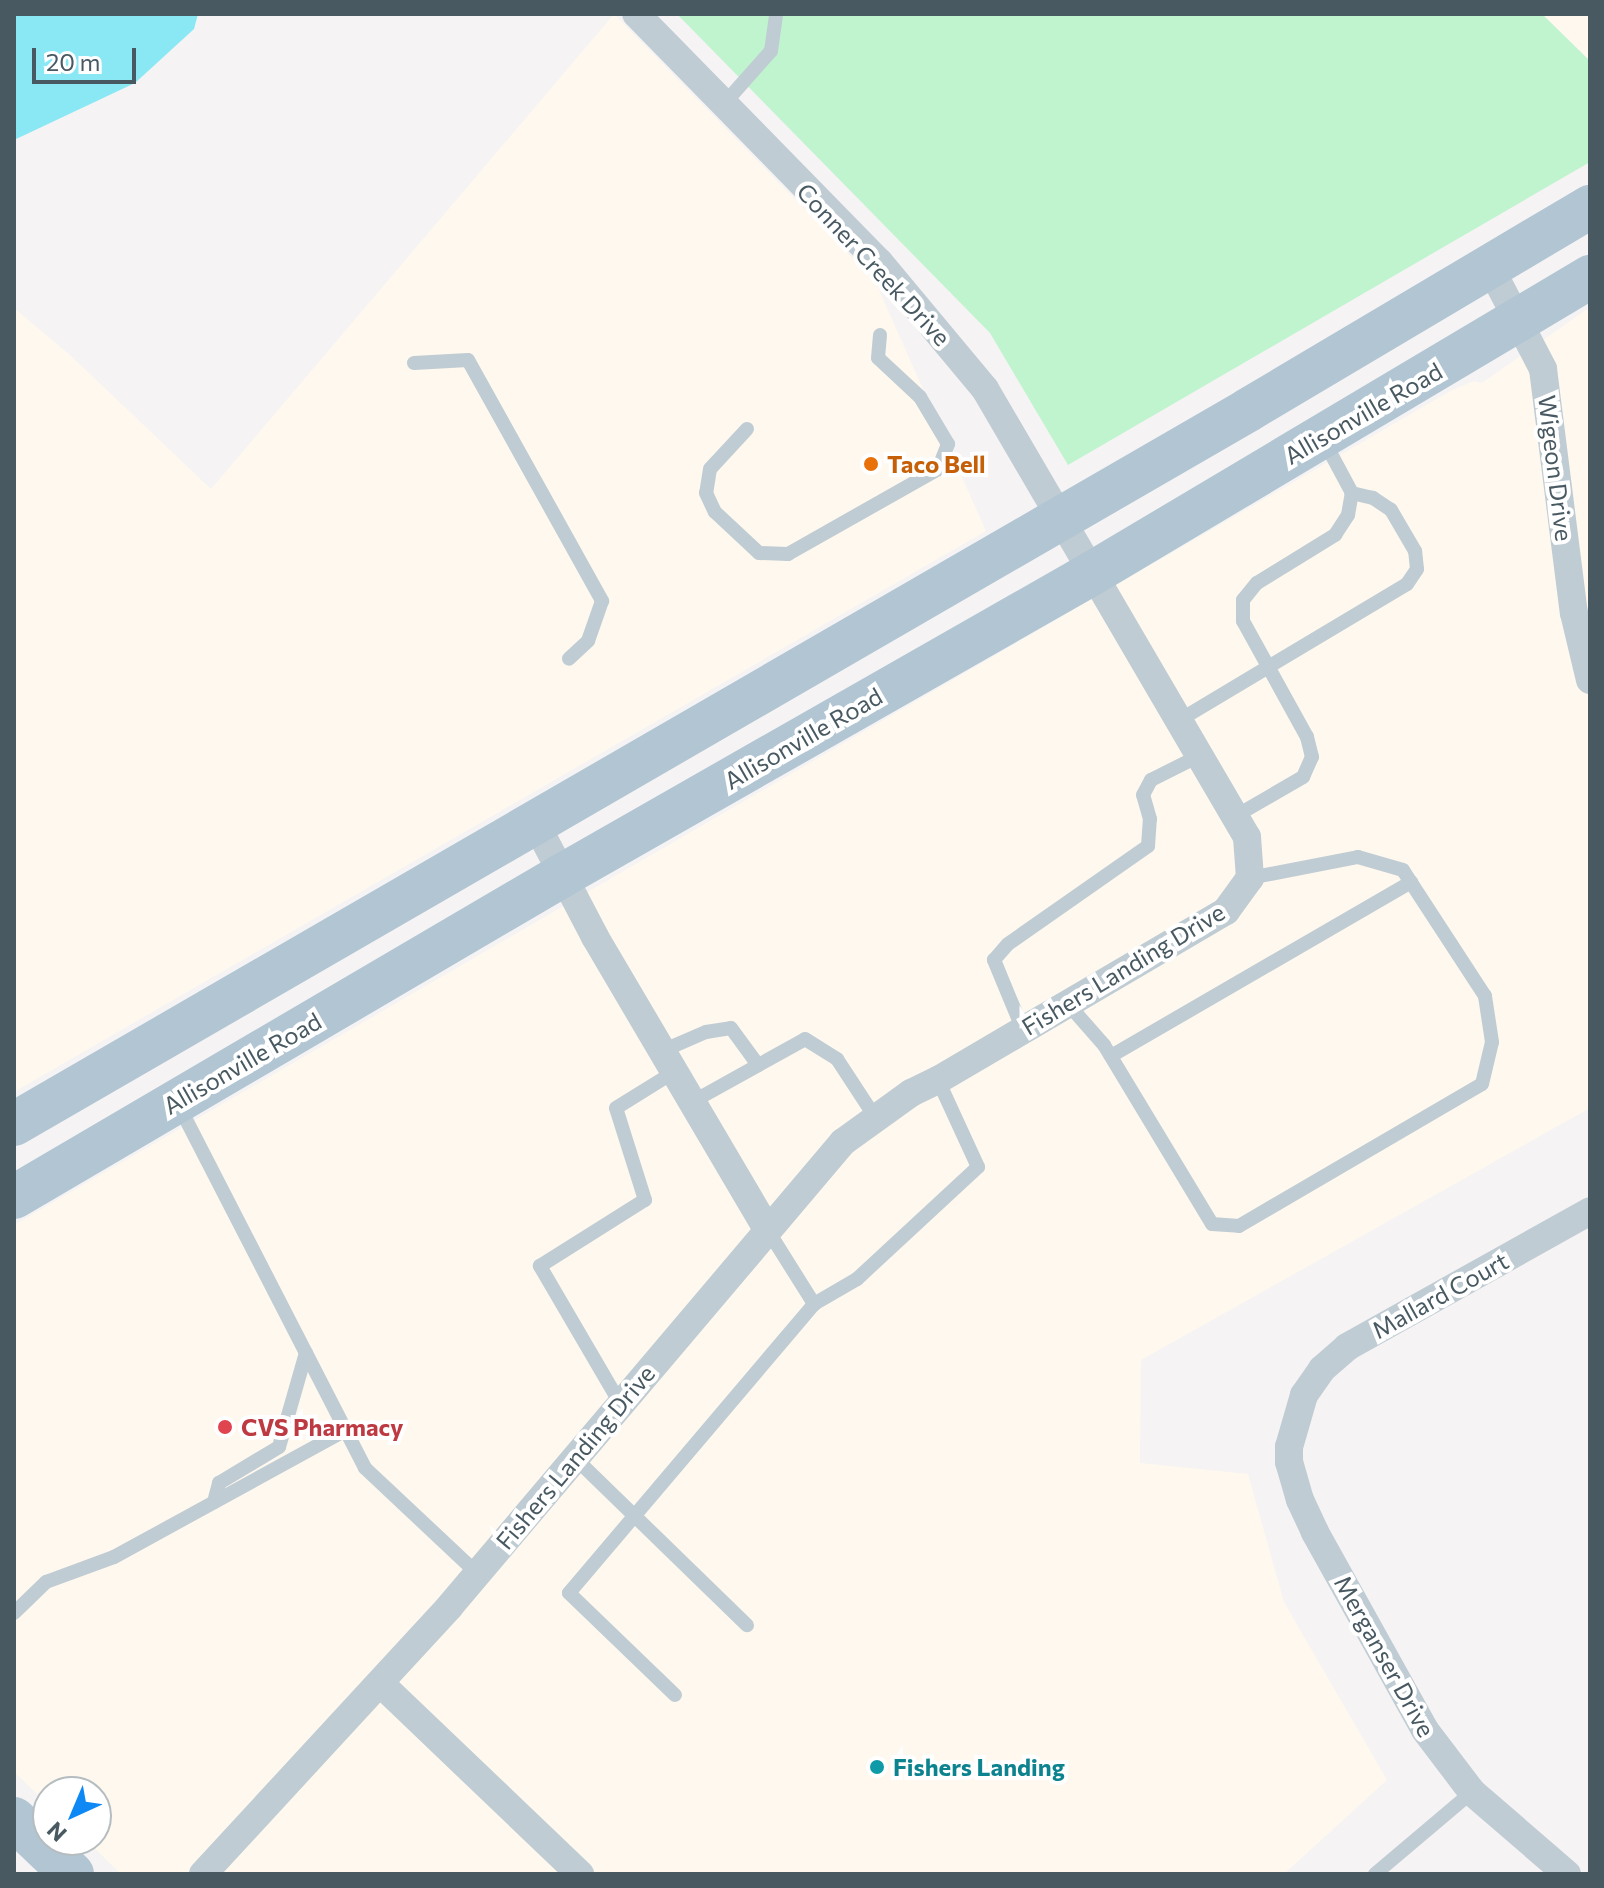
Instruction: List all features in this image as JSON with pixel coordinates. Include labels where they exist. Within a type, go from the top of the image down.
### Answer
[{"type":"main road","name":"Allisonville Road","points":[[14,1197],[563,875],[1075,545],[1490,267],[1590,207]]},
{"type":"main road","name":"Allisonville Road","points":[[14,1124],[535,822],[1075,545],[1322,438],[1590,277]]},
{"type":"main road","points":[[14,1819],[72,1874]]},
{"type":"street","name":"Conner Creek Drive","points":[[636,14],[879,262],[966,365],[1009,428],[1075,545]]},
{"type":"street","name":"Wigeon Drive","points":[[1490,267],[1543,369],[1574,613],[1590,680]]},
{"type":"street","points":[[1075,545],[1247,837],[1250,878]]},
{"type":"street","points":[[535,822],[668,1062],[767,1229]]},
{"type":"street","name":"Fishers Landing Drive","points":[[203,1874],[478,1574],[843,1142],[911,1093],[1226,911],[1250,878]]},
{"type":"street","name":"Mallard Court","points":[[1304,1395],[1322,1369],[1347,1347],[1590,1211]]},
{"type":"street","name":"Merganser Drive","points":[[1304,1395],[1289,1447],[1289,1462],[1300,1500],[1425,1730],[1472,1792],[1567,1874]]},
{"type":"street","points":[[380,1683],[580,1874]]},
{"type":"lane","points":[[723,106],[771,51],[776,14]]},
{"type":"lane","points":[[747,429],[710,469],[706,493],[715,512],[759,553],[788,554],[938,469],[948,444],[920,397],[878,358],[880,335]]},
{"type":"lane","points":[[414,363],[468,360],[602,601],[588,641],[569,659]]},
{"type":"lane","points":[[1234,817],[1303,777],[1312,757],[1307,737],[1243,621],[1243,600],[1257,583],[1335,535],[1348,515],[1352,493],[1322,438]]},
{"type":"lane","points":[[1178,721],[1407,584],[1417,569],[1415,551],[1391,510],[1373,498],[1352,493]]},
{"type":"lane","points":[[1023,1030],[994,960],[1008,944],[1148,846],[1150,819],[1143,795],[1151,780],[1199,756]]},
{"type":"lane","points":[[1068,1004],[1111,1056],[1212,1224],[1239,1226],[1482,1084],[1492,1042],[1485,996],[1403,870],[1358,857],[1250,878]]},
{"type":"lane","points":[[1111,1056],[1411,882]]},
{"type":"lane","points":[[620,1403],[540,1266],[645,1200],[616,1108],[706,1032],[731,1028],[758,1065]]},
{"type":"lane","points":[[692,1102],[805,1039],[837,1059],[875,1117]]},
{"type":"lane","points":[[675,1695],[569,1593],[814,1304],[857,1279],[978,1167],[938,1080]]},
{"type":"lane","points":[[177,1101],[365,1468],[478,1574]]},
{"type":"lane","points":[[767,1229],[814,1304]]},
{"type":"lane","points":[[214,1502],[219,1483],[279,1447],[306,1353]]},
{"type":"lane","points":[[14,1613],[46,1582],[114,1557],[346,1430]]},
{"type":"lane","points":[[575,1458],[747,1625]]},
{"type":"lane","points":[[1375,1874],[1472,1792]]},
{"type":"shaded area","points":[[614,14],[875,281],[986,531],[14,1092],[14,308],[70,355],[211,489]]},
{"type":"shaded area","points":[[1542,14],[1590,14],[1590,61]]},
{"type":"shaded area","points":[[1590,307],[1590,1108],[1141,1360],[1140,1463],[1248,1474],[1284,1602],[1387,1780],[1284,1874],[121,1874],[102,1856],[112,1856],[112,1776],[32,1776],[32,1789],[14,1772],[14,1225],[1452,390],[1474,381],[1482,383]]},
{"type":"green space","points":[[677,14],[1542,14],[1590,61],[1590,162],[1068,465],[990,333]]},
{"type":"water","points":[[14,14],[198,14],[194,29],[135,83],[14,140]]},
{"type":"place","name":"Taco Bell","points":[[871,464]]},
{"type":"place","name":"CVS Pharmacy","points":[[225,1427]]},
{"type":"place","name":"Fishers Landing","points":[[877,1767]]}]
